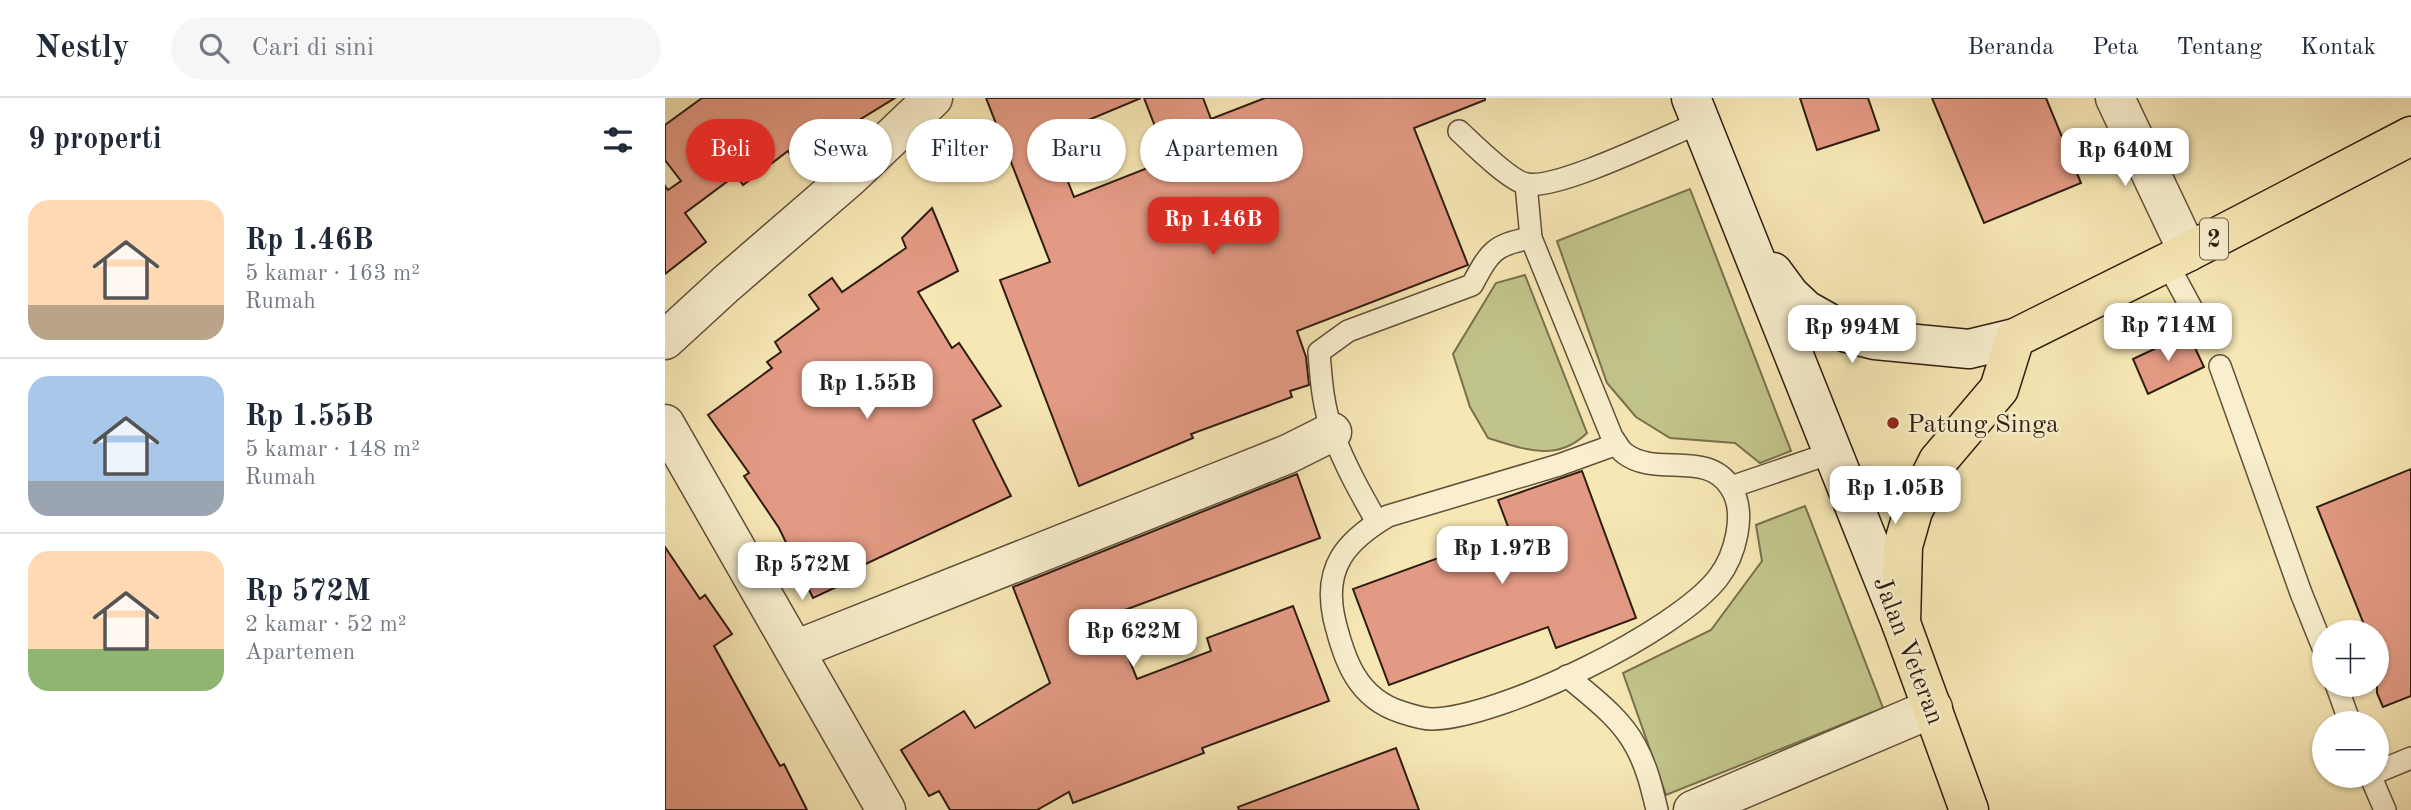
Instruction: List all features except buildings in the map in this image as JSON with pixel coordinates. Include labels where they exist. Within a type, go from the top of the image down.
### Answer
[{"type":"highway","name":"2","points":[[2015,338],[2177,258],[2411,136]]},
{"type":"highway","points":[[1901,623],[1903,546],[1913,511],[1938,461],[1999,390],[2015,338]]},
{"type":"highway","name":"Jalan Veteran","points":[[1901,623],[1969,810]]},
{"type":"street","points":[[665,340],[867,162],[933,98]]},
{"type":"street","points":[[2115,98],[2177,258]]},
{"type":"street","points":[[1696,110],[1748,239],[1790,295],[1806,310],[1847,333],[1875,340],[1969,349],[2015,338]]},
{"type":"street","name":"Jalan Veteran","points":[[1748,239],[1901,623]]},
{"type":"street","points":[[665,424],[886,810]]},
{"type":"street","points":[[795,650],[1288,454],[1332,432]]},
{"type":"street","points":[[1693,810],[1933,708]]},
{"type":"lane","points":[[1459,131],[1513,178],[1526,184],[1543,184],[1567,177],[1696,110]]},
{"type":"lane","points":[[1526,184],[1531,238],[1590,385],[1617,444],[1623,452],[1638,460],[1709,469],[1718,474],[1731,487],[1738,512],[1733,547],[1720,576],[1707,591],[1607,658],[1466,714],[1430,719],[1399,712],[1360,686],[1346,658],[1331,603],[1331,586],[1333,570],[1348,548],[1366,529],[1388,516],[1559,465],[1617,444]]},
{"type":"lane","points":[[1377,522],[1332,432],[1322,385],[1319,352],[1348,331],[1472,285],[1487,257],[1505,243],[1531,238]]},
{"type":"lane","points":[[2177,258],[2205,332]]},
{"type":"lane","points":[[2220,366],[2312,620]]},
{"type":"lane","points":[[1731,487],[1834,452]]},
{"type":"lane","points":[[1567,676],[1615,718],[1636,746],[1650,780],[1657,810]]},
{"type":"lane","points":[[2389,767],[2411,758]]},
{"type":"lane","points":[[2376,788],[2385,810]]},
{"type":"green space","points":[[1690,189],[1791,451],[1760,463],[1735,443],[1670,438],[1636,417],[1607,383],[1557,241]]},
{"type":"green space","points":[[1525,275],[1587,433],[1564,448],[1552,451],[1527,449],[1488,438],[1470,407],[1453,354],[1496,283]]},
{"type":"green space","points":[[1805,506],[1883,708],[1666,795],[1623,673],[1711,630],[1762,561],[1756,525]]},
{"type":"place","name":"Patung Singa","points":[[1893,423]]}]
